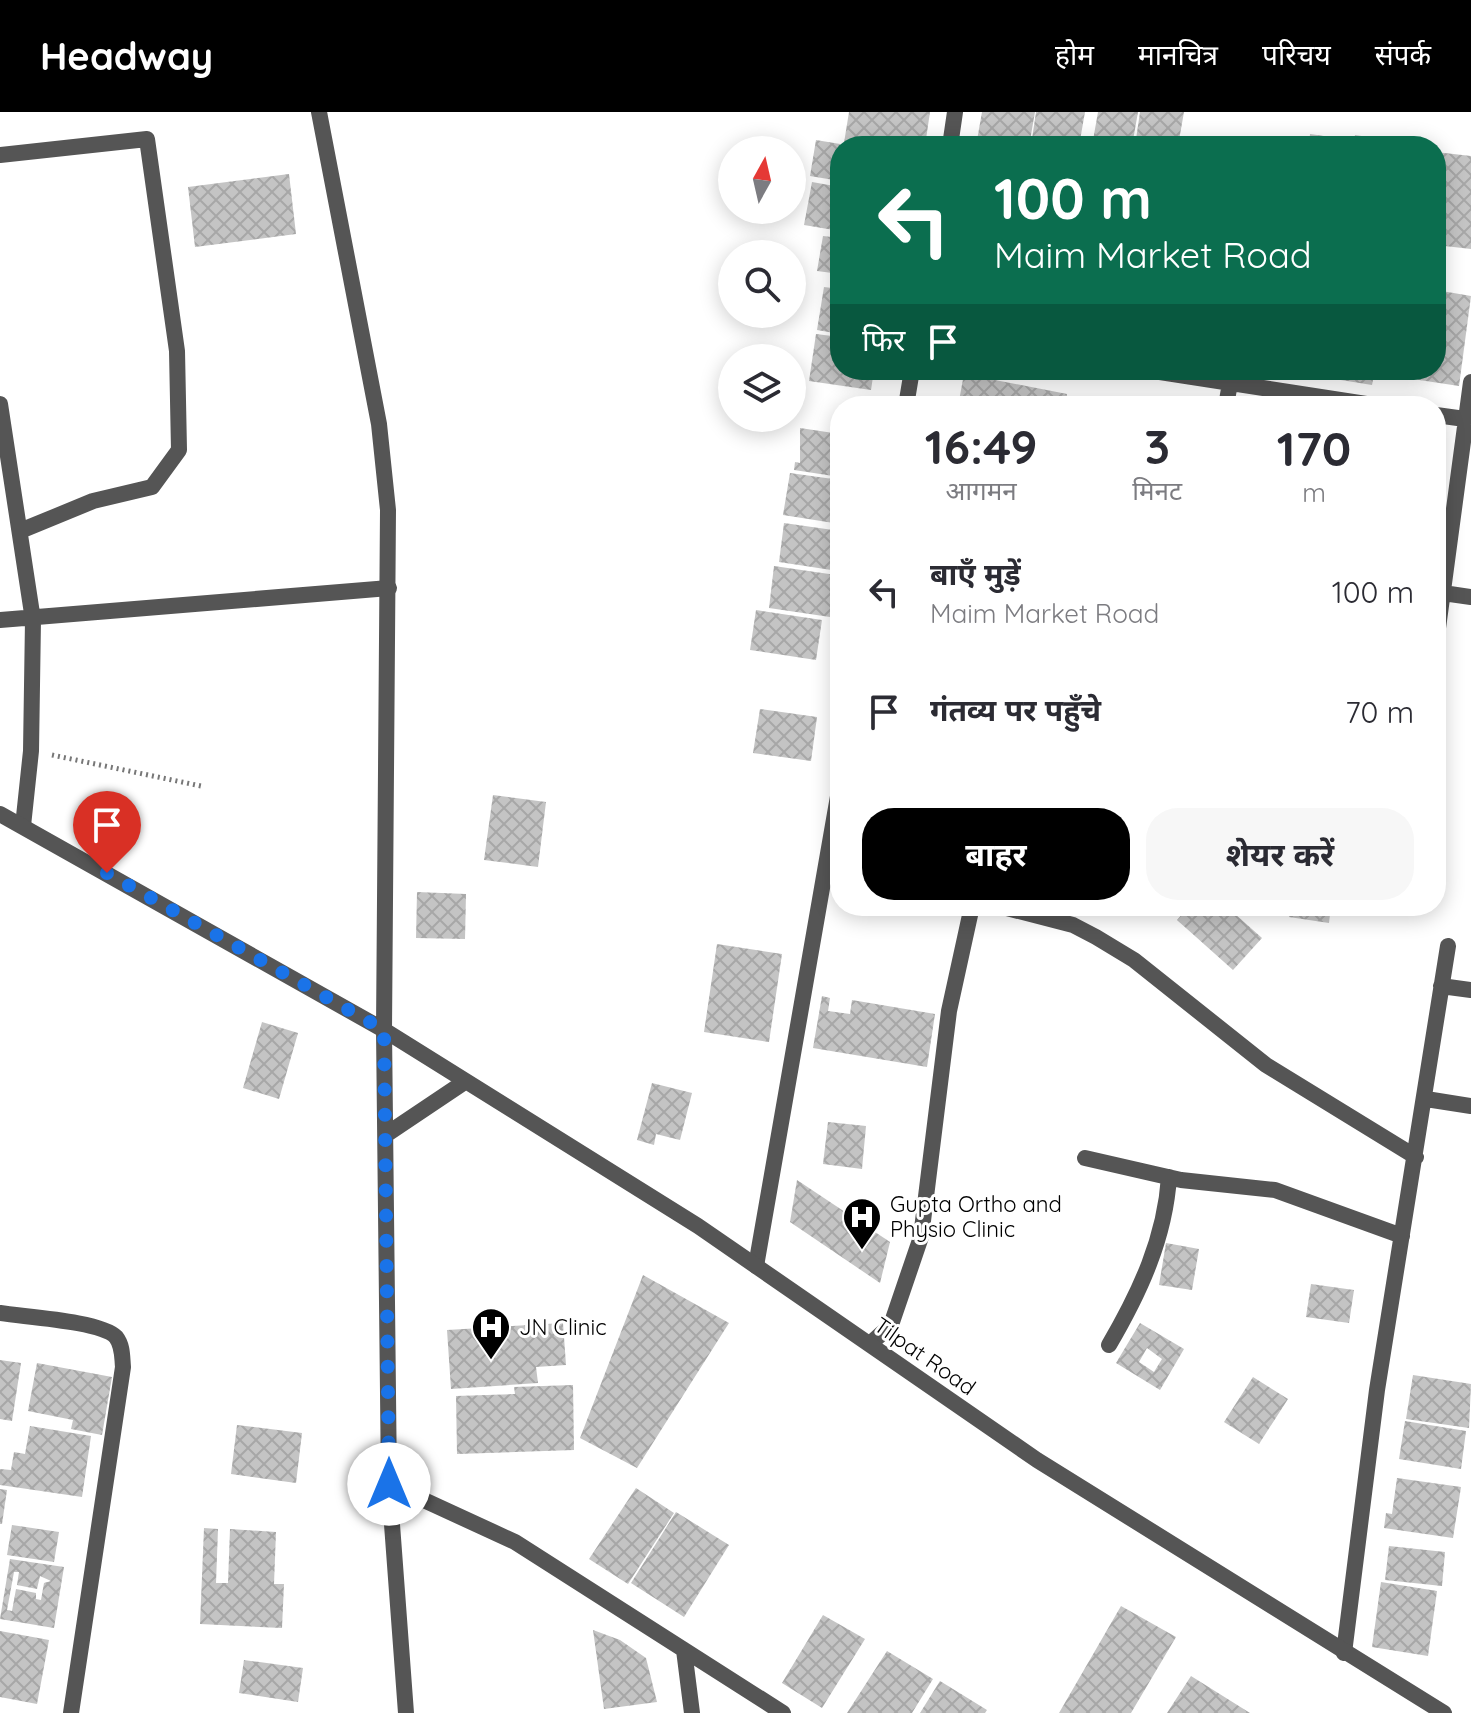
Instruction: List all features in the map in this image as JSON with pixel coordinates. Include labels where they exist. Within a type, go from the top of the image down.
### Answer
[{"type":"street","points":[[319,112],[379,424],[388,510],[384,1030],[389,1484],[406,1713]]},
{"type":"street","points":[[951,136],[955,112]]},
{"type":"street","points":[[0,155],[147,139],[177,351],[179,450],[152,487],[93,501],[20,531]]},
{"type":"street","points":[[1211,380],[1314,396]]},
{"type":"street","points":[[1446,569],[1471,382]]},
{"type":"street","points":[[1228,396],[1230,383]]},
{"type":"street","points":[[0,404],[33,620],[31,751],[23,826]]},
{"type":"street","points":[[1446,416],[1465,419]]},
{"type":"street","points":[[0,620],[33,620],[389,588]]},
{"type":"street","points":[[1446,593],[1471,597]]},
{"type":"street","name":"Tilpat Road","points":[[0,814],[384,1030],[466,1081],[756,1266],[1037,1460],[1344,1653],[1419,1706],[1444,1713]]},
{"type":"street","points":[[756,1266],[830,885]]},
{"type":"street","points":[[870,1344],[891,1325],[921,1237],[949,1011],[970,916]]},
{"type":"street","points":[[1038,916],[1073,925],[1121,952],[1266,1065],[1416,1157]]},
{"type":"street","points":[[1344,1653],[1377,1390],[1426,1099],[1448,946]]},
{"type":"street","points":[[1441,986],[1471,990]]},
{"type":"street","points":[[387,1134],[466,1081]]},
{"type":"street","points":[[1426,1099],[1471,1106]]},
{"type":"street","points":[[1085,1158],[1169,1177],[1275,1190],[1402,1236]]},
{"type":"street","points":[[1109,1345],[1133,1304],[1151,1262],[1167,1206],[1169,1177]]},
{"type":"street","points":[[0,1313],[99,1328],[116,1338],[122,1348],[123,1367],[71,1713]]},
{"type":"street","points":[[389,1484],[515,1542],[783,1713]]},
{"type":"street","points":[[684,1650],[692,1713]]},
{"type":"path","points":[[31,751],[201,786]]},
{"type":"building","points":[[849,112],[930,112],[926,136],[845,136]]},
{"type":"building","points":[[982,112],[1035,112],[1031,136],[978,136]]},
{"type":"building","points":[[1036,112],[1085,112],[1081,136],[1032,136]]},
{"type":"building","points":[[1098,112],[1138,112],[1134,136],[1094,136]]},
{"type":"building","points":[[1140,112],[1184,112],[1180,136],[1136,136]]},
{"type":"building","points":[[816,140],[830,142],[830,179],[810,176]]},
{"type":"building","points":[[1446,153],[1471,156],[1471,249],[1446,246]]},
{"type":"building","points":[[289,174],[296,234],[195,247],[188,187]]},
{"type":"building","points":[[812,182],[830,185],[830,229],[804,225]]},
{"type":"building","points":[[823,236],[830,237],[830,273],[817,271]]},
{"type":"building","points":[[824,287],[830,288],[830,332],[817,330]]},
{"type":"building","points":[[1446,292],[1471,296],[1459,386],[1419,380],[1446,380]]},
{"type":"building","points":[[816,334],[830,336],[830,380],[872,380],[871,390],[809,381]]},
{"type":"building","points":[[963,380],[995,380],[1067,394],[1067,396],[960,396]]},
{"type":"building","points":[[1341,380],[1373,380],[1372,385]]},
{"type":"building","points":[[806,429],[830,432],[830,475],[794,470],[795,462],[800,463],[800,432],[806,432]]},
{"type":"building","points":[[790,473],[830,479],[830,522],[783,515]]},
{"type":"building","points":[[784,523],[830,530],[830,570],[779,562]]},
{"type":"building","points":[[774,566],[830,574],[830,617],[769,608]]},
{"type":"building","points":[[756,610],[822,620],[816,660],[750,650]]},
{"type":"building","points":[[760,709],[817,717],[811,761],[753,753]]},
{"type":"building","points":[[493,795],[546,802],[538,867],[484,860]]},
{"type":"building","points":[[417,892],[466,894],[465,939],[416,938]]},
{"type":"building","points":[[1180,916],[1237,916],[1262,938],[1233,970],[1177,920]]},
{"type":"building","points":[[1289,916],[1330,916],[1329,923]]},
{"type":"building","points":[[717,944],[782,954],[769,1042],[704,1032]]},
{"type":"building","points":[[822,996],[830,998],[828,1011],[850,1014],[852,1000],[935,1014],[927,1067],[813,1048]]},
{"type":"building","points":[[262,1022],[298,1033],[279,1099],[243,1088]]},
{"type":"building","points":[[652,1083],[692,1093],[680,1140],[656,1134],[654,1145],[637,1140]]},
{"type":"building","points":[[828,1122],[866,1126],[862,1169],[823,1164]]},
{"type":"building","points":[[797,1180],[890,1242],[880,1283],[790,1222]]},
{"type":"building","points":[[1166,1243],[1199,1249],[1192,1290],[1159,1285]]},
{"type":"building","points":[[643,1275],[729,1323],[637,1468],[580,1438]]},
{"type":"building","points":[[1311,1284],[1354,1290],[1349,1323],[1306,1317]]},
{"type":"building","points":[[563,1323],[566,1365],[536,1367],[538,1383],[451,1389],[447,1330]]},
{"type":"building","points":[[1140,1323],[1184,1349],[1160,1390],[1116,1363]],"holes":[[[1147,1348],[1162,1359],[1154,1372],[1139,1362]]]},
{"type":"building","points":[[0,1360],[21,1363],[12,1421],[0,1419]]},
{"type":"building","points":[[37,1363],[112,1377],[102,1435],[71,1429],[73,1420],[28,1411]]},
{"type":"building","points":[[1413,1375],[1471,1384],[1469,1428],[1406,1419]]},
{"type":"building","points":[[1253,1377],[1288,1399],[1259,1444],[1224,1422]]},
{"type":"building","points":[[573,1385],[574,1450],[457,1454],[456,1396],[515,1394],[514,1387]]},
{"type":"building","points":[[1405,1421],[1466,1431],[1461,1469],[1399,1459]]},
{"type":"building","points":[[237,1425],[302,1433],[296,1483],[231,1474]]},
{"type":"building","points":[[30,1426],[91,1436],[82,1497],[0,1485],[0,1469],[11,1470],[14,1452],[25,1454]]},
{"type":"building","points":[[1397,1478],[1461,1487],[1453,1538],[1384,1528],[1386,1513],[1392,1514]]},
{"type":"building","points":[[636,1488],[674,1513],[628,1584],[589,1559]]},
{"type":"building","points":[[0,1489],[7,1490],[2,1524],[0,1524]]},
{"type":"building","points":[[676,1512],[729,1545],[684,1617],[631,1583]]},
{"type":"building","points":[[12,1525],[59,1532],[54,1562],[7,1555]]},
{"type":"building","points":[[204,1528],[218,1529],[216,1583],[228,1583],[230,1529],[276,1532],[274,1584],[284,1584],[282,1628],[200,1624]]},
{"type":"building","points":[[1389,1546],[1445,1552],[1442,1586],[1385,1580]]},
{"type":"building","points":[[10,1559],[64,1567],[54,1628],[0,1619]],"holes":[[[14,1572],[19,1572],[17,1585],[37,1589],[40,1576],[51,1581],[44,1583],[41,1600],[36,1599],[36,1593],[16,1589],[12,1611],[7,1610]]]},
{"type":"building","points":[[1381,1582],[1437,1591],[1428,1656],[1372,1647]]},
{"type":"building","points":[[1121,1606],[1176,1637],[1131,1713],[1059,1713]]},
{"type":"building","points":[[823,1615],[865,1639],[822,1708],[782,1683]]},
{"type":"building","points":[[593,1630],[620,1640],[646,1658],[657,1702],[604,1709]]},
{"type":"building","points":[[0,1631],[49,1640],[37,1704],[0,1697]]},
{"type":"building","points":[[887,1651],[933,1679],[912,1713],[847,1713]]},
{"type":"building","points":[[244,1660],[303,1668],[298,1702],[239,1693]]},
{"type":"building","points":[[1191,1676],[1250,1713],[1167,1713]]},
{"type":"building","points":[[940,1681],[987,1710],[985,1713],[920,1713]]},
{"type":"place","name":"Gupta Ortho and Physio Clinic","points":[[862,1251]]},
{"type":"place","name":"JN Clinic","points":[[491,1361]]},
{"type":"route","points":[[107,873],[384,1030],[389,1210],[389,1484]]}]
